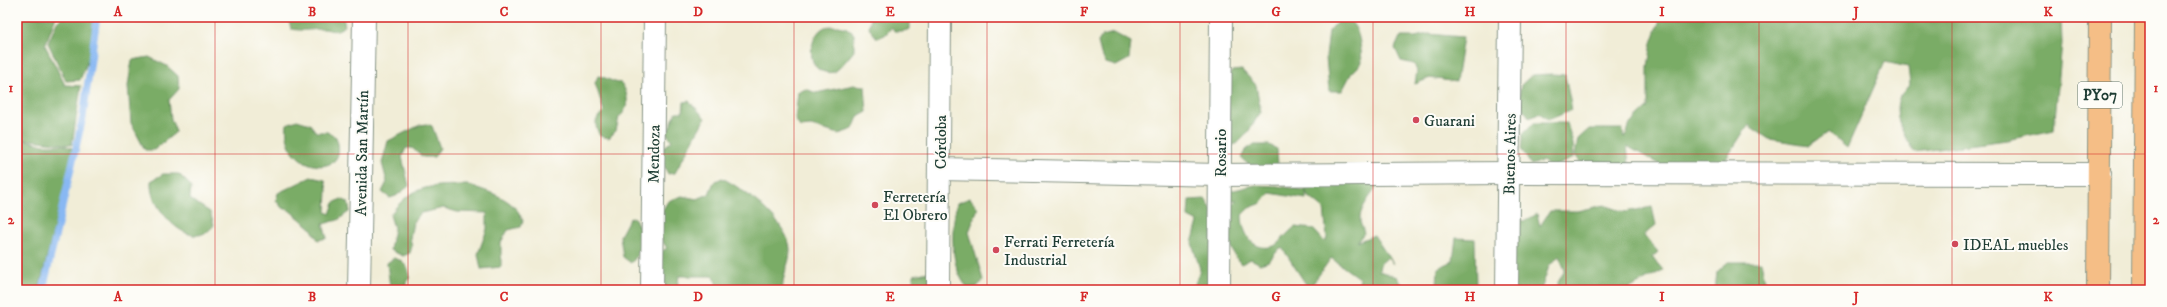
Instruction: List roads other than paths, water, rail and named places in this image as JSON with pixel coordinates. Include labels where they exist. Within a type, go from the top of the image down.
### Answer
[{"type":"highway","name":"PY07","points":[[2098,290],[2100,17]]},
{"type":"highway","name":"PY07","points":[[2144,290],[2148,39],[2146,17]]},
{"type":"street","name":"Avenida San Martín","points":[[359,290],[364,17]]},
{"type":"street","name":"Mendoza","points":[[652,290],[655,17]]},
{"type":"street","name":"Córdoba","points":[[938,290],[940,17]]},
{"type":"street","name":"Rosario","points":[[1219,290],[1221,17]]},
{"type":"street","name":"Buenos Aires","points":[[1507,290],[1510,173],[1510,17]]},
{"type":"street","points":[[940,169],[1220,175],[1510,173],[2100,174]]},
{"type":"waterway","points":[[43,290],[83,117],[97,17]]},
{"type":"place","name":"Guarani","points":[[1416,120]]},
{"type":"place","name":"Ferretería El Obrero","points":[[875,205]]},
{"type":"place","name":"IDEAL muebles","points":[[1955,244]]},
{"type":"place","name":"Ferrati Ferretería Industrial","points":[[996,250]]}]
